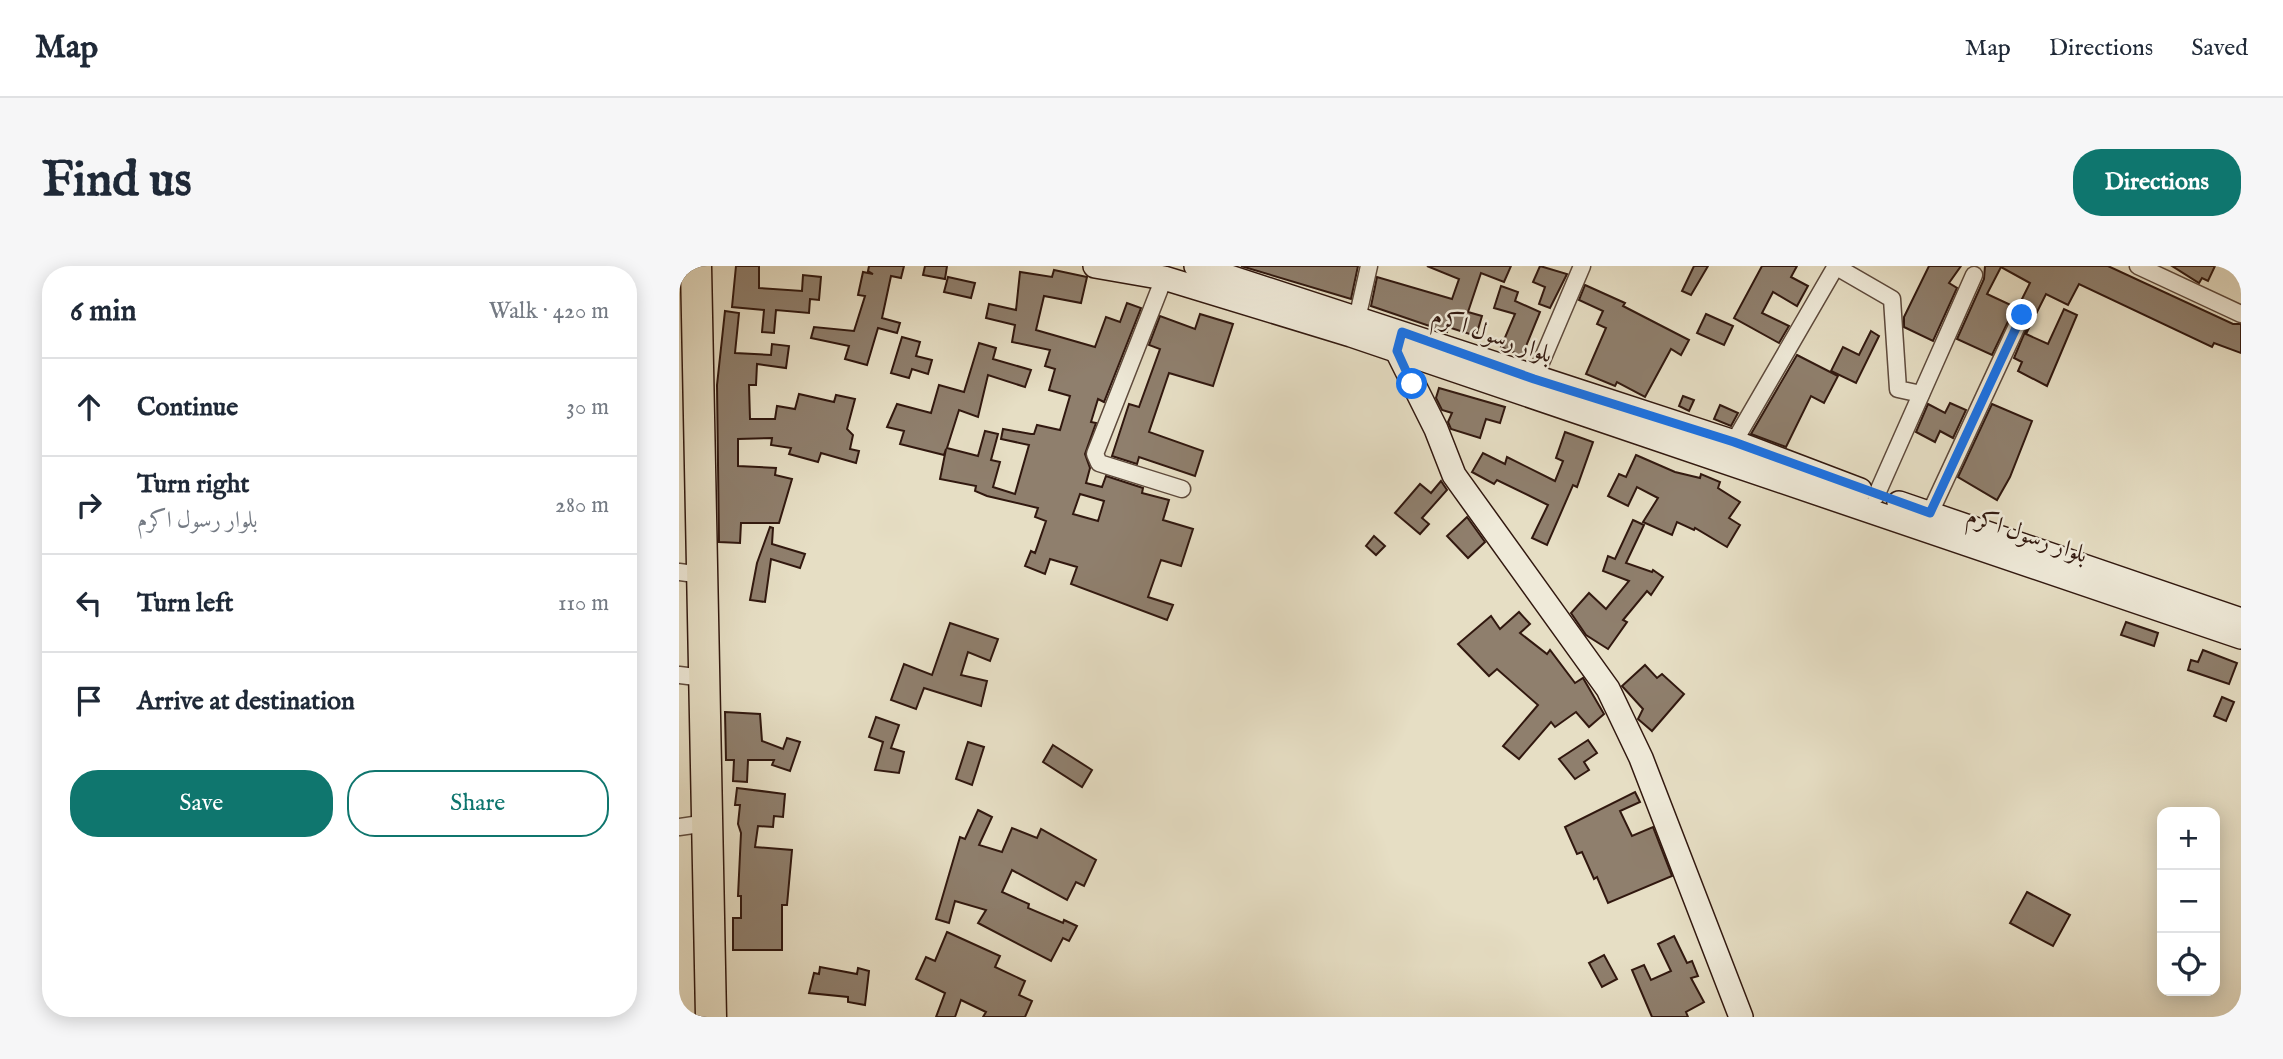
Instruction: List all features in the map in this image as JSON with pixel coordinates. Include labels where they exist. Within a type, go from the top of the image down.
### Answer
[{"type":"highway","points":[[696,266],[688,352],[693,825],[711,1017]]},
{"type":"main road","name":"بلوار رسول اکرم","points":[[1095,266],[1164,278],[1534,379],[1734,442],[1876,496],[2241,620]]},
{"type":"main road","name":"بلوار رسول اکرم","points":[[1196,266],[1357,319],[1399,342],[2241,637]]},
{"type":"main road","points":[[1399,342],[1454,475],[1608,689],[1641,758],[1741,1017]]},
{"type":"street","points":[[1357,319],[1369,266]]},
{"type":"street","points":[[1534,379],[1582,266]]},
{"type":"street","points":[[1734,442],[1836,266],[1892,299],[1898,389],[1921,394]]},
{"type":"street","points":[[2138,266],[2241,314]]},
{"type":"street","points":[[1876,496],[1974,275]]},
{"type":"street","points":[[1164,278],[1095,454],[1099,463],[1182,489]]},
{"type":"street","points":[[1930,513],[2022,315]]},
{"type":"building","points":[[736,266],[759,266],[759,288],[802,291],[803,275],[821,277],[819,300],[810,299],[809,313],[776,310],[774,333],[762,332],[764,310],[732,307]]},
{"type":"building","points":[[869,266],[904,266],[901,278],[891,276],[882,318],[900,323],[897,333],[878,328],[867,365],[845,359],[849,346],[811,338],[814,327],[854,331],[865,296],[858,295],[863,272],[873,274],[868,271]]},
{"type":"building","points":[[925,266],[947,266],[945,279],[923,275]]},
{"type":"building","points":[[1241,266],[1358,266],[1351,299]]},
{"type":"building","points":[[1427,266],[1511,266],[1504,282],[1481,273],[1468,312],[1482,316],[1476,336],[1448,327],[1447,332],[1371,306],[1377,277],[1452,299],[1459,279]]},
{"type":"building","points":[[1540,266],[1567,274],[1550,308],[1539,304],[1545,287],[1533,282]]},
{"type":"building","points":[[1694,266],[1708,266],[1691,295],[1682,291]]},
{"type":"building","points":[[1762,266],[1797,266],[1791,277],[1808,286],[1797,306],[1773,292],[1762,313],[1789,326],[1779,343],[1734,318]]},
{"type":"building","points":[[1929,266],[1961,266],[1949,283],[1957,288],[1933,341],[1904,327],[1904,317]]},
{"type":"building","points":[[1985,266],[2108,266],[2233,324],[2241,324],[2241,353],[2214,343],[2212,347],[2079,284],[2068,305],[2046,294],[2026,334],[2048,344],[2064,309],[2077,315],[2047,386],[2018,371],[2022,362],[2014,358],[2032,315],[2027,306],[2019,305],[2030,283],[2001,267],[1987,294],[2015,307],[1992,355],[1957,339],[1984,279]]},
{"type":"building","points":[[2172,266],[2215,266],[2208,281],[2202,278],[2199,283]]},
{"type":"building","points":[[1054,270],[1087,277],[1081,303],[1044,296],[1036,330],[1095,347],[1106,317],[1120,322],[1127,303],[1141,308],[1104,402],[1098,399],[1091,422],[1096,423],[1085,454],[1090,468],[1086,483],[1102,487],[1106,476],[1143,488],[1142,493],[1169,500],[1163,520],[1193,529],[1181,566],[1161,560],[1148,597],[1173,605],[1167,620],[1071,584],[1077,567],[1050,559],[1045,574],[1025,566],[1031,551],[1035,553],[1046,521],[1035,517],[1038,508],[987,496],[975,491],[976,486],[940,479],[946,449],[944,455],[900,444],[904,431],[887,427],[897,404],[931,413],[939,385],[964,392],[979,343],[996,348],[993,359],[1031,370],[1025,387],[988,375],[978,417],[959,410],[947,448],[978,456],[985,431],[998,434],[991,460],[1000,462],[993,487],[1015,494],[1029,445],[1001,439],[1003,429],[1034,434],[1037,425],[1060,430],[1070,396],[1049,390],[1055,369],[1045,366],[1050,350],[1012,342],[1015,325],[986,318],[989,304],[1016,310],[1020,272],[1052,277]],"holes":[[[1080,494],[1104,501],[1098,521],[1073,514]]]},
{"type":"building","points":[[948,277],[975,283],[971,298],[944,292]]},
{"type":"building","points":[[1585,285],[1625,303],[1623,306],[1689,340],[1681,355],[1671,349],[1645,397],[1617,382],[1615,386],[1586,374],[1606,328],[1597,324],[1603,311],[1579,300]]},
{"type":"building","points":[[1501,286],[1518,292],[1515,301],[1540,312],[1522,356],[1501,347],[1515,314],[1494,308]]},
{"type":"building","points":[[725,311],[739,313],[735,353],[771,355],[772,344],[789,346],[786,368],[757,364],[756,385],[749,385],[750,419],[775,419],[777,406],[795,409],[799,394],[834,402],[836,395],[855,399],[847,429],[853,435],[850,449],[859,451],[856,463],[821,453],[818,462],[789,454],[791,448],[771,445],[772,438],[738,439],[738,466],[776,468],[775,475],[792,479],[779,523],[741,523],[740,543],[719,542],[717,385]]},
{"type":"building","points":[[1200,314],[1233,324],[1213,386],[1169,373],[1149,432],[1203,451],[1195,476],[1139,457],[1137,464],[1112,456],[1129,404],[1139,407],[1160,349],[1149,345],[1160,316],[1195,329]]},
{"type":"building","points":[[1706,314],[1733,326],[1724,345],[1697,333]]},
{"type":"building","points":[[1871,331],[1879,336],[1856,383],[1831,371],[1843,347],[1859,355]]},
{"type":"building","points":[[902,337],[920,342],[916,356],[932,360],[928,374],[912,369],[909,378],[891,373]]},
{"type":"building","points":[[1797,355],[1838,376],[1824,403],[1811,396],[1786,447],[1751,434]]},
{"type":"building","points":[[1439,388],[1505,407],[1500,423],[1486,419],[1480,438],[1451,429],[1448,422],[1452,413],[1442,410],[1436,398]]},
{"type":"building","points":[[1683,396],[1694,400],[1689,411],[1679,406]]},
{"type":"building","points":[[1950,403],[1966,410],[1953,438],[1940,431],[1935,442],[1916,432],[1928,404],[1945,413]]},
{"type":"building","points":[[1992,404],[2032,421],[2010,477],[1997,500],[1958,477]]},
{"type":"building","points":[[1720,405],[1738,413],[1731,426],[1714,419]]},
{"type":"building","points":[[1565,432],[1593,442],[1577,487],[1573,485],[1547,545],[1532,538],[1548,505],[1497,480],[1494,484],[1472,472],[1483,453],[1505,464],[1507,457],[1555,481],[1563,461],[1556,458]]},
{"type":"building","points":[[1636,455],[1675,472],[1700,478],[1701,474],[1720,482],[1718,488],[1740,502],[1729,518],[1740,525],[1727,547],[1695,528],[1694,530],[1677,522],[1672,535],[1643,522],[1658,498],[1637,487],[1628,506],[1608,496],[1619,474],[1626,477]]},
{"type":"building","points":[[1441,481],[1447,490],[1422,518],[1429,524],[1420,534],[1395,513],[1420,484],[1431,493]]},
{"type":"building","points":[[1467,517],[1485,542],[1468,558],[1447,536]]},
{"type":"building","points":[[1633,520],[1644,525],[1626,563],[1652,572],[1653,570],[1663,577],[1651,595],[1647,591],[1623,620],[1627,622],[1608,649],[1586,635],[1571,613],[1589,593],[1606,609],[1629,581],[1603,571],[1608,556],[1615,559]]},
{"type":"building","points":[[770,527],[773,528],[772,544],[805,554],[800,568],[771,559],[765,602],[750,600],[757,563]]},
{"type":"building","points":[[1374,536],[1385,546],[1376,555],[1366,546]]},
{"type":"building","points":[[1519,612],[1530,624],[1520,633],[1547,654],[1550,650],[1575,683],[1583,678],[1604,714],[1589,727],[1576,712],[1555,727],[1551,722],[1519,759],[1503,746],[1538,705],[1497,669],[1489,676],[1458,644],[1491,616],[1500,629]]},
{"type":"building","points":[[2126,622],[2158,633],[2154,646],[2121,635]]},
{"type":"building","points":[[950,623],[998,639],[990,661],[968,652],[961,675],[987,681],[981,706],[924,688],[916,709],[891,700],[904,664],[932,675]]},
{"type":"building","points":[[2203,650],[2237,663],[2229,684],[2188,670],[2191,660],[2198,662]]},
{"type":"building","points":[[1645,665],[1657,678],[1662,674],[1684,694],[1652,731],[1638,719],[1643,709],[1622,686]]},
{"type":"building","points":[[2222,697],[2234,702],[2226,721],[2214,716]]},
{"type":"building","points":[[725,712],[760,714],[762,741],[783,749],[787,738],[800,742],[790,771],[772,765],[774,760],[748,760],[747,782],[733,781],[734,760],[726,760]]},
{"type":"building","points":[[876,717],[899,725],[891,748],[904,752],[899,773],[875,770],[883,742],[869,737]]},
{"type":"building","points":[[1588,740],[1597,753],[1584,762],[1589,770],[1575,779],[1559,759]]},
{"type":"building","points":[[968,742],[984,747],[972,785],[956,779]]},
{"type":"building","points":[[1053,745],[1092,770],[1082,787],[1043,762]]},
{"type":"building","points":[[737,788],[785,794],[783,817],[774,816],[773,827],[758,826],[755,847],[792,850],[787,905],[782,905],[782,950],[733,950],[733,918],[741,918],[741,896],[738,896],[741,833],[738,824],[740,805],[735,805]]},
{"type":"building","points":[[1635,792],[1640,802],[1620,811],[1632,836],[1653,827],[1672,876],[1608,903],[1597,877],[1594,879],[1582,852],[1577,854],[1565,827]]},
{"type":"building","points":[[978,810],[992,817],[979,845],[1002,852],[1012,828],[1037,838],[1041,829],[1096,860],[1084,886],[1076,882],[1067,900],[1012,870],[1002,892],[1029,904],[1028,908],[1077,926],[1069,941],[1063,938],[1051,961],[978,923],[986,910],[955,901],[949,923],[936,919],[960,837],[965,839]]},
{"type":"building","points":[[2027,892],[2070,915],[2053,946],[2010,923]]},
{"type":"building","points":[[947,932],[1000,956],[995,967],[1025,981],[1019,995],[1032,1001],[1025,1017],[983,1017],[986,1012],[961,1000],[955,1017],[936,1017],[945,993],[916,979],[926,957],[935,961]]},
{"type":"building","points":[[1674,936],[1687,963],[1692,961],[1698,976],[1691,978],[1704,1002],[1686,1012],[1688,1017],[1652,1017],[1632,970],[1644,965],[1651,980],[1671,971],[1658,944]]},
{"type":"building","points":[[1604,955],[1617,979],[1602,987],[1589,963]]},
{"type":"building","points":[[820,967],[857,974],[858,968],[869,971],[865,1005],[848,1002],[848,997],[809,993],[814,973],[819,974]]},
{"type":"route","points":[[1412,384],[1397,351],[1402,332],[1534,379],[1734,442],[1876,496],[1930,513],[2022,315]]}]
